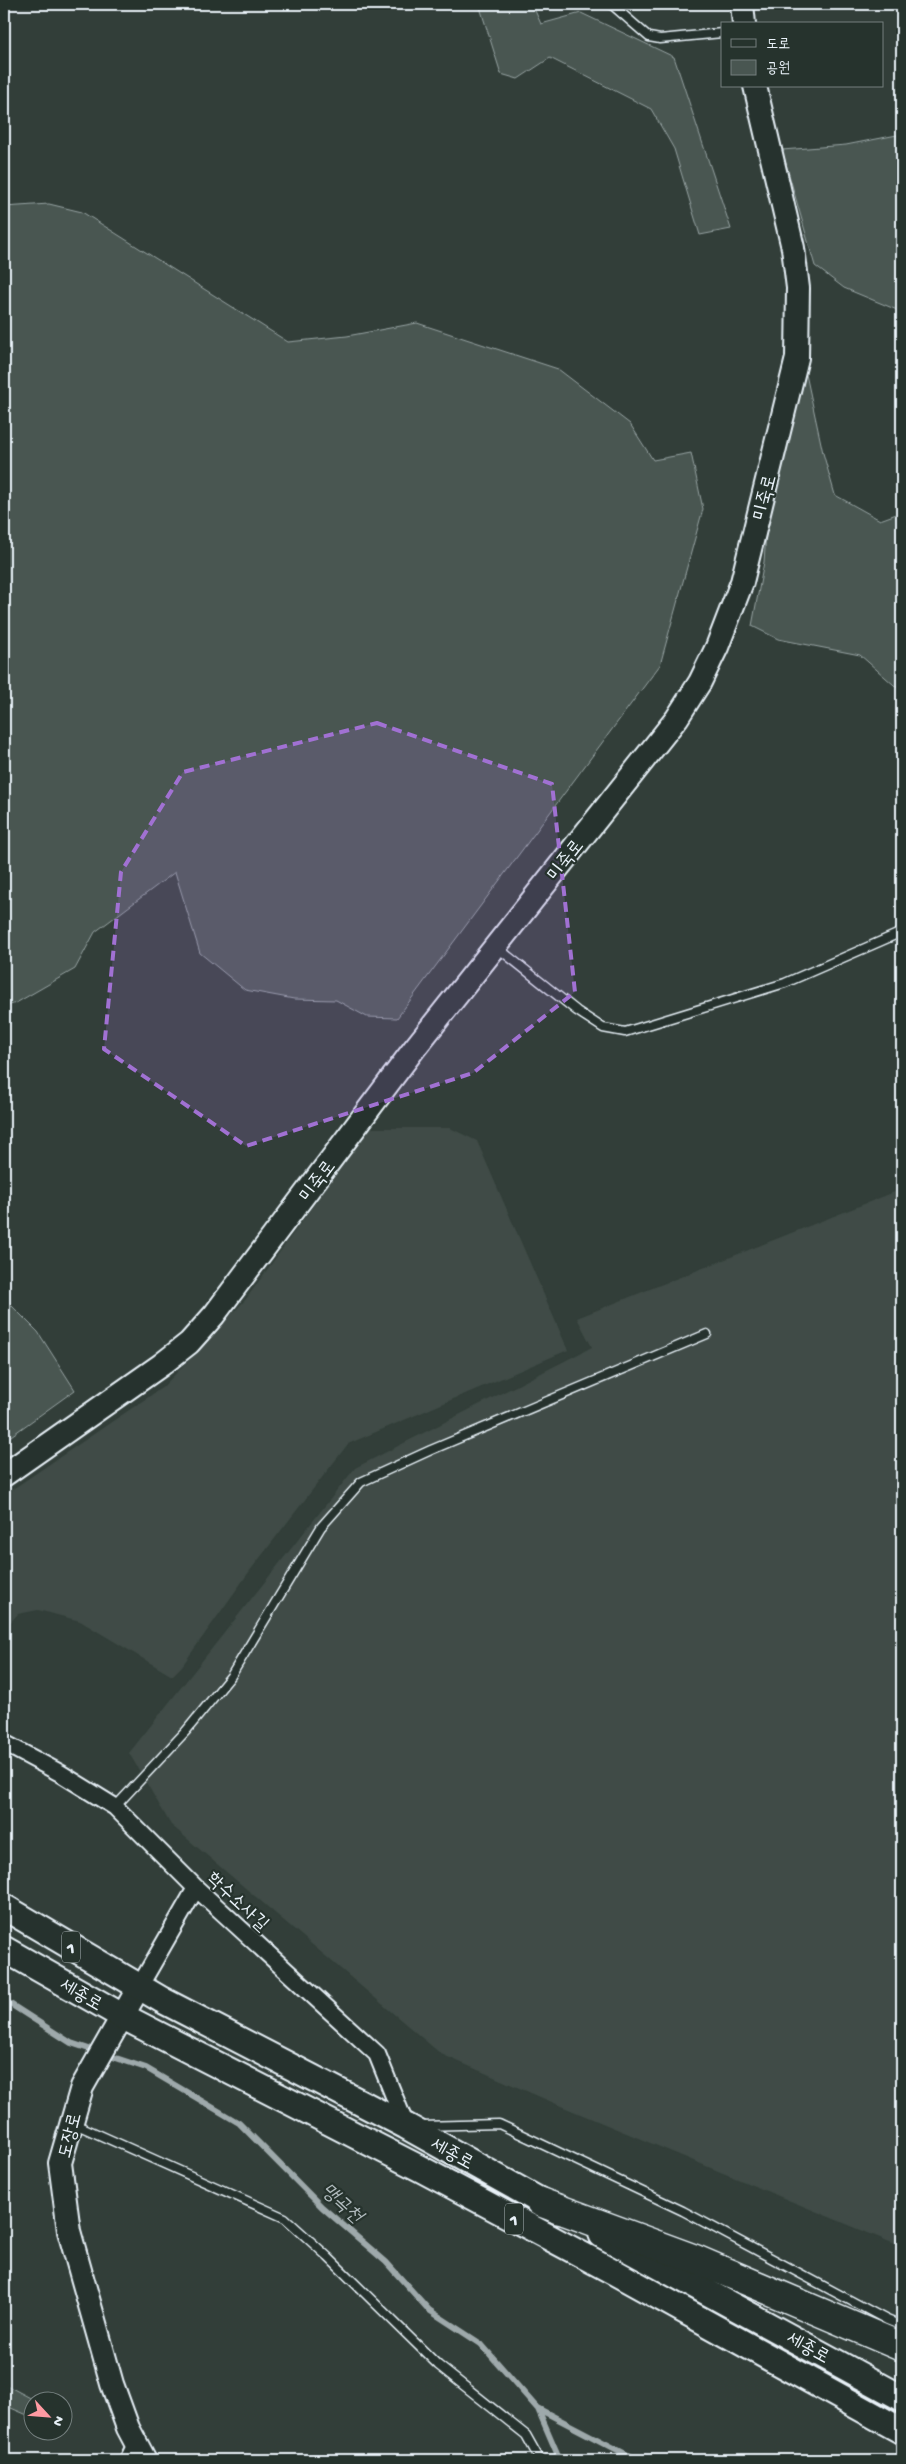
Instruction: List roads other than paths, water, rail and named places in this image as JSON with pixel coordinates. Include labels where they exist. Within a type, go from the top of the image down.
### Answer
[{"type":"highway","points":[[540,2202],[695,2259],[902,2348]]},
{"type":"main road","name":"세종로","points":[[4,1907],[139,1987],[406,2126],[540,2202],[902,2398]]},
{"type":"main road","name":"세종로","points":[[4,1949],[122,2016],[421,2169],[902,2431]]},
{"type":"street","points":[[742,4],[744,22]]},
{"type":"street","name":"미죽로","points":[[4,1475],[161,1365],[189,1343],[214,1315],[414,1050],[677,718],[700,682],[713,656],[742,582],[797,358],[798,288],[793,248],[755,88]]},
{"type":"street","name":"학수소사길","points":[[4,1743],[60,1773],[115,1807],[196,1888],[377,2054],[406,2126]]},
{"type":"street","name":"도장로","points":[[136,2455],[112,2384],[68,2231],[60,2163],[70,2122],[82,2087],[196,1888]]},
{"type":"lane","points":[[611,4],[649,36],[660,39],[721,33]]},
{"type":"lane","points":[[495,946],[603,1028],[625,1032],[785,983],[902,932]]},
{"type":"lane","points":[[115,1807],[186,1731],[231,1676],[321,1527],[361,1482],[431,1450],[707,1334]]},
{"type":"lane","points":[[70,2122],[285,2218],[328,2256],[438,2365],[526,2435],[540,2460]]},
{"type":"lane","points":[[406,2126],[499,2124],[682,2211],[887,2320],[902,2326]]},
{"type":"waterway","name":"맹곡천","points":[[4,2000],[71,2043],[146,2068],[239,2123],[322,2207],[386,2262],[429,2310],[481,2344],[537,2408],[637,2460]]},
{"type":"waterway","points":[[538,2409],[560,2460]]}]
